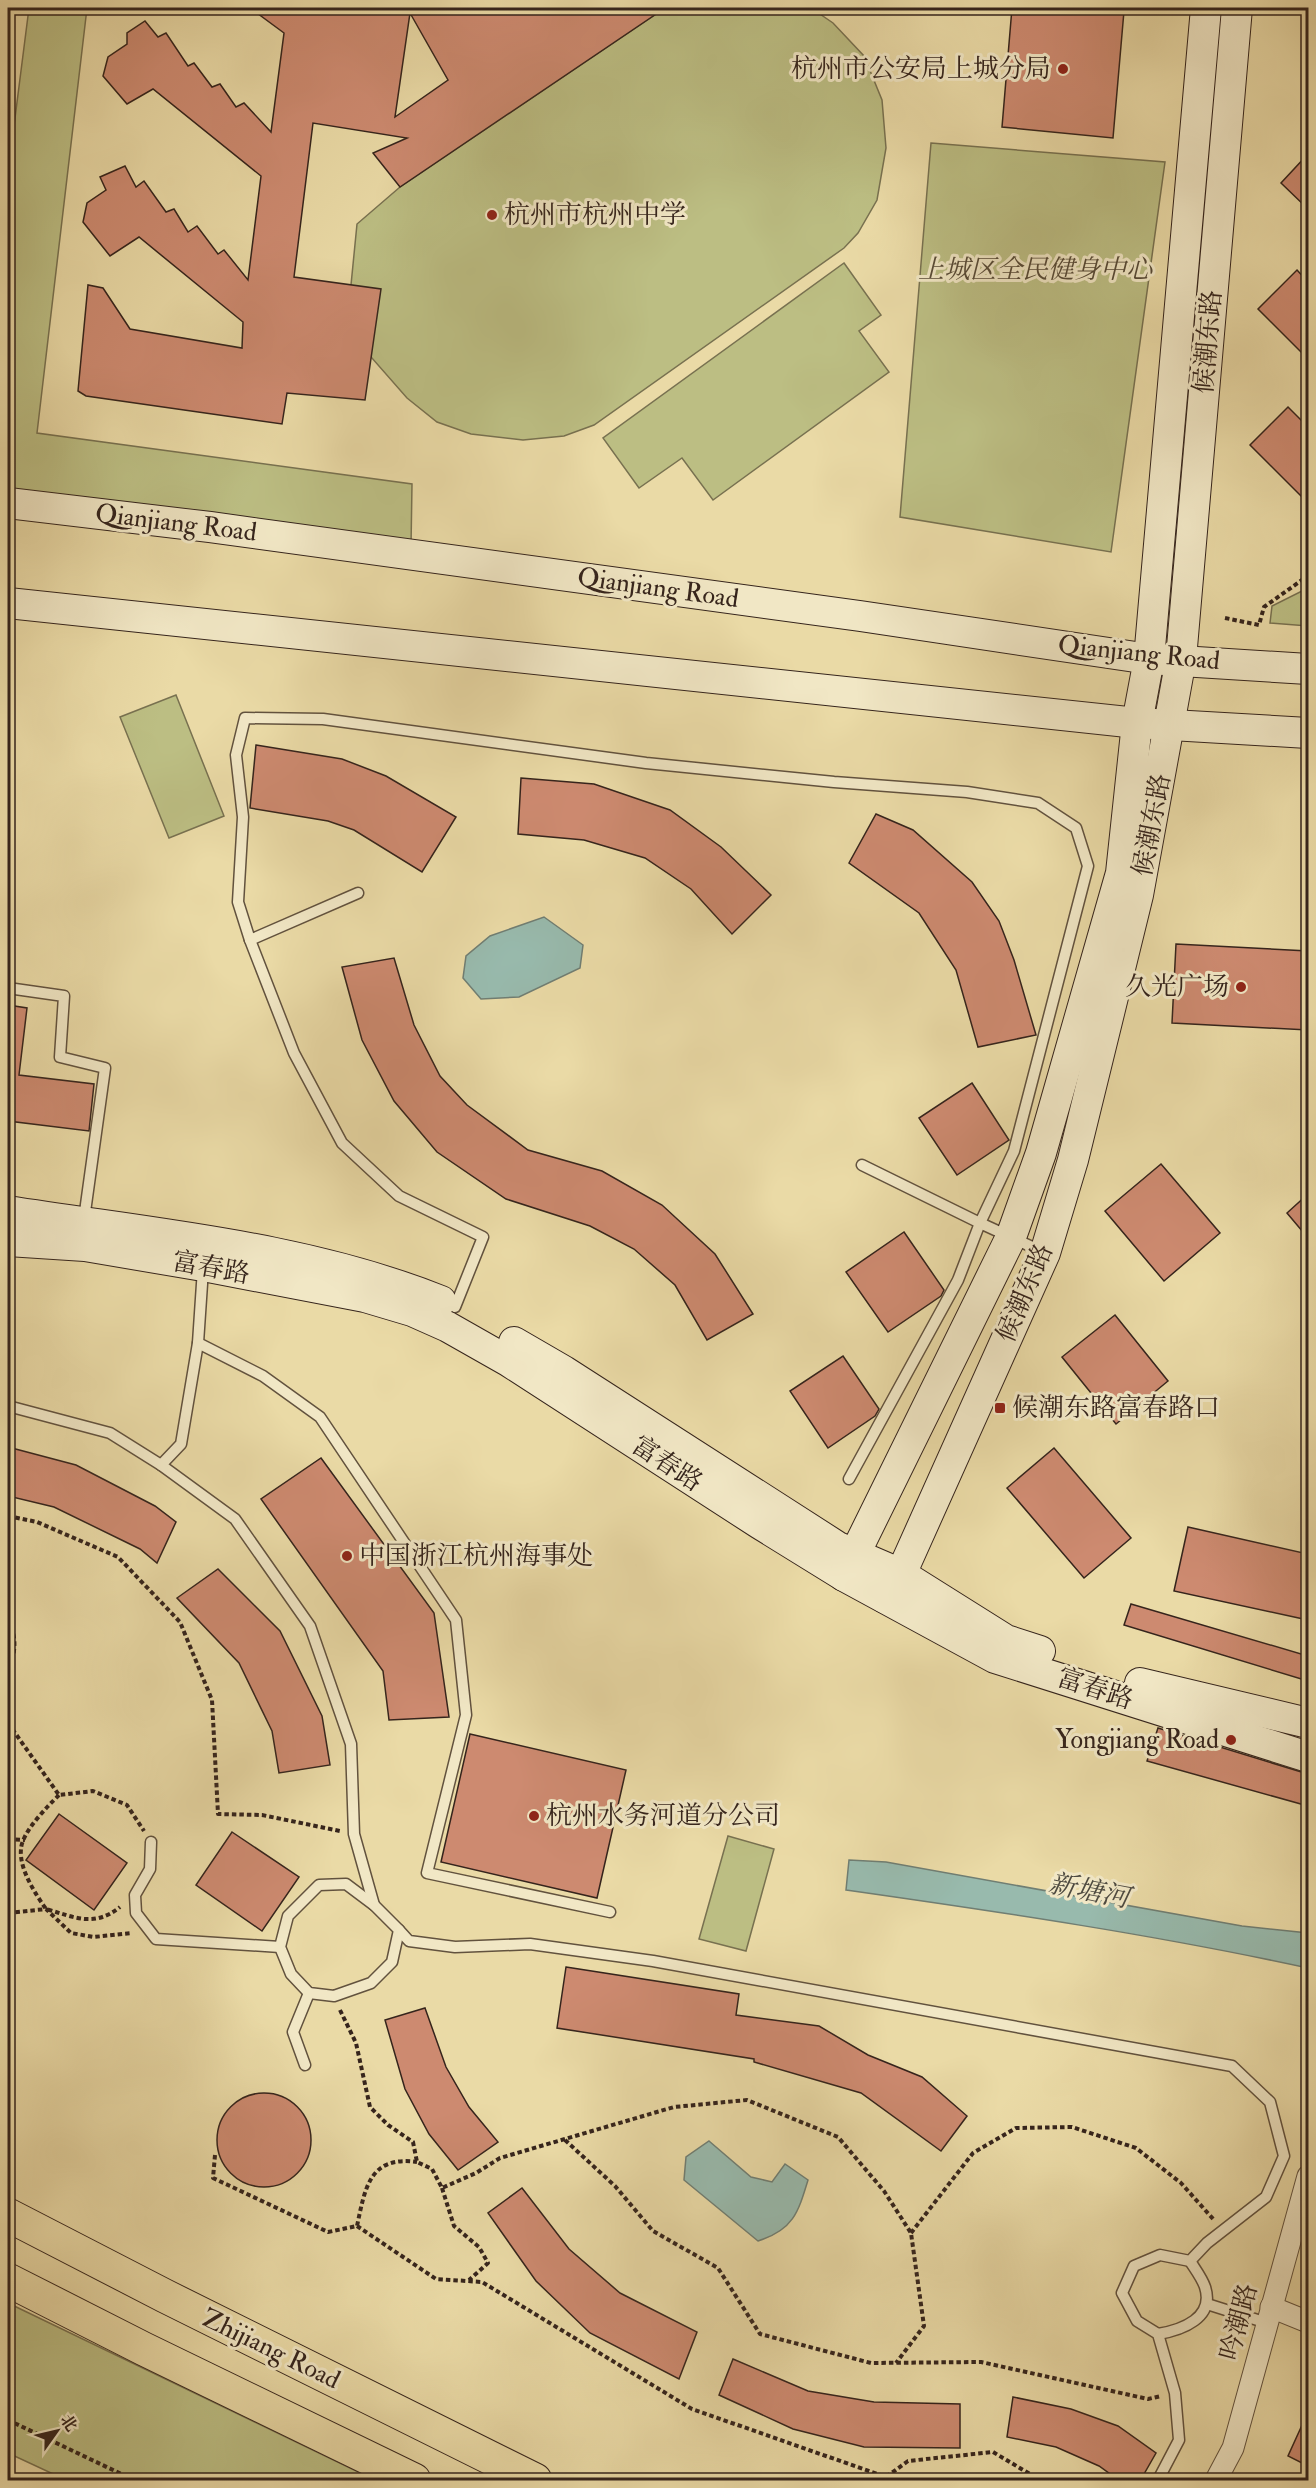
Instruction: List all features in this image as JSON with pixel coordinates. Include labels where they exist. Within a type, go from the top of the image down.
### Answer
[{"type":"main road","name":"Zhijiang Road","points":[[8,2215],[535,2481]]},
{"type":"main road","points":[[8,2280],[414,2481]]},
{"type":"street","name":"候潮东路","points":[[849,1565],[1011,1237],[1041,1153],[1121,873],[1137,723],[1149,659],[1206,8]]},
{"type":"street","name":"候潮东路","points":[[893,1586],[1045,1253],[1073,1160],[1138,895],[1182,659],[1237,8]]},
{"type":"street","name":"Qianjiang Road","points":[[8,503],[234,530],[860,616],[1149,659],[1182,659],[1308,669]]},
{"type":"street","points":[[8,603],[1137,723],[1308,734]]},
{"type":"street","name":"富春路","points":[[8,1211],[83,1223],[412,1311],[448,1327],[508,1361],[760,1524],[1006,1640],[1158,1689],[1308,1723]]},
{"type":"street","name":"富春路","points":[[8,1241],[205,1254],[272,1252],[393,1282],[455,1307],[564,1371],[838,1547],[849,1565]]},
{"type":"street","name":"富春路","points":[[893,1586],[995,1658],[1308,1756]]},
{"type":"street","name":"吟潮路","points":[[1216,2481],[1233,2448],[1269,2315],[1304,2208],[1308,2176]]},
{"type":"street","points":[[1269,2315],[1308,2322]]},
{"type":"lane","points":[[455,1307],[483,1237],[399,1196],[342,1143],[294,1053],[250,940],[238,902],[243,817],[236,754],[245,718],[322,719],[646,763],[834,782],[967,792],[1038,803],[1076,828],[1088,866],[1014,1150],[980,1223],[958,1280],[849,1479]]},
{"type":"lane","points":[[250,940],[358,893]]},
{"type":"lane","points":[[8,988],[64,996],[60,1057],[105,1068],[83,1223]]},
{"type":"lane","points":[[862,1165],[1045,1253]]},
{"type":"lane","points":[[161,1465],[181,1444],[198,1343],[205,1254]]},
{"type":"lane","points":[[198,1343],[263,1376],[320,1417],[456,1620],[466,1715],[427,1873],[610,1912]]},
{"type":"lane","points":[[8,1406],[110,1433],[161,1465],[235,1519],[310,1626],[351,1744],[354,1834],[374,1905]]},
{"type":"lane","points":[[151,1842],[150,1869],[135,1895],[136,1913],[156,1940],[280,1947]]},
{"type":"lane","points":[[399,1930],[392,1962],[371,1983],[334,1996],[309,1993],[291,1974],[280,1947],[288,1916],[319,1886],[346,1884],[374,1905],[399,1930],[409,1941],[455,1947],[530,1944],[653,1961],[1232,2066],[1270,2102],[1284,2156],[1266,2197],[1207,2243],[1190,2262]]},
{"type":"lane","points":[[305,2065],[292,2032],[309,1993]]},
{"type":"lane","points":[[1160,2254],[1190,2262],[1205,2287],[1207,2304],[1197,2320],[1178,2331],[1158,2334],[1137,2321],[1122,2293],[1134,2266],[1160,2254]]},
{"type":"lane","points":[[1207,2304],[1269,2315]]},
{"type":"lane","points":[[1158,2334],[1175,2393],[1179,2440],[1158,2481]]},
{"type":"path","points":[[1225,618],[1259,625],[1264,607],[1302,580],[1308,580]]},
{"type":"path","points":[[8,1516],[37,1522],[118,1557],[180,1622],[213,1700],[218,1814],[262,1815],[354,1834]]},
{"type":"path","points":[[8,1620],[14,1632],[15,1654],[8,1674]]},
{"type":"path","points":[[8,1723],[58,1795]]},
{"type":"path","points":[[150,1931],[94,1937],[71,1933],[46,1909],[27,1879],[21,1848],[37,1817],[58,1795],[93,1791],[127,1805],[151,1842]]},
{"type":"path","points":[[8,1839],[25,1840]]},
{"type":"path","points":[[8,1913],[46,1909],[89,1921],[113,1912],[135,1895]]},
{"type":"path","points":[[334,1996],[356,2043],[370,2107],[388,2125],[413,2142],[417,2162]]},
{"type":"path","points":[[442,2188],[476,2173],[500,2158],[674,2107],[747,2100],[838,2137],[884,2191],[911,2233],[924,2326],[896,2362]]},
{"type":"path","points":[[911,2233],[973,2153],[1016,2128],[1072,2127],[1136,2148],[1181,2183],[1223,2230]]},
{"type":"path","points":[[565,2139],[615,2186],[653,2231],[718,2268],[760,2334],[871,2363],[981,2362],[1148,2399],[1175,2393]]},
{"type":"path","points":[[215,2155],[213,2178],[328,2232],[357,2226],[436,2279],[482,2282],[692,2409],[887,2479],[908,2461],[993,2452],[1040,2481]]},
{"type":"path","points":[[357,2226],[364,2189],[375,2170],[402,2160],[417,2162],[432,2169],[442,2188],[454,2226],[479,2247],[488,2263],[469,2280]]},
{"type":"path","points":[[8,2420],[135,2481]]},
{"type":"green space","points":[[29,8],[87,8],[37,433],[412,484],[411,547],[8,500],[8,173]]},
{"type":"green space","points":[[665,8],[811,8],[833,23],[864,56],[882,100],[886,148],[877,200],[858,233],[844,248],[594,425],[564,436],[523,440],[471,434],[437,422],[407,398],[371,357],[351,285],[357,224],[400,187]]},
{"type":"green space","name":"上城区全民健身中心","points":[[931,143],[1165,162],[1111,552],[900,517]]},
{"type":"green space","points":[[844,263],[881,315],[859,331],[889,372],[713,500],[682,458],[639,488],[603,438]]},
{"type":"green space","points":[[1308,588],[1308,626],[1270,623],[1272,606]]},
{"type":"green space","points":[[176,695],[224,816],[169,838],[120,717]]},
{"type":"green space","points":[[728,1836],[774,1849],[746,1951],[699,1939]]},
{"type":"green space","points":[[8,2303],[375,2480],[66,2480],[8,2453]]},
{"type":"shaded area","points":[[544,917],[583,945],[580,968],[519,997],[481,999],[463,978],[466,956],[490,936]]},
{"type":"shaded area","points":[[849,1860],[886,1862],[1242,1926],[1308,1933],[1308,1968],[1136,1935],[846,1890]]},
{"type":"shaded area","points":[[709,2141],[751,2177],[772,2182],[785,2164],[808,2180],[797,2211],[787,2226],[770,2237],[758,2241],[684,2180],[686,2157]]},
{"type":"building","points":[[250,8],[665,8],[400,187],[373,153],[407,138],[313,123],[294,277],[381,289],[365,400],[287,393],[282,424],[86,396],[78,391],[88,285],[103,288],[130,329],[242,348],[243,322],[139,237],[110,256],[83,222],[87,203],[106,190],[100,177],[125,166],[136,187],[144,181],[166,212],[174,209],[188,232],[197,226],[218,254],[224,250],[248,280],[261,176],[153,89],[127,104],[103,76],[108,57],[127,44],[127,33],[145,21],[158,37],[166,33],[188,66],[194,63],[212,87],[220,84],[236,107],[244,103],[271,132],[284,33]],"holes":[[[410,13],[448,80],[395,117]]]},
{"type":"building","name":"杭州市公安局上城分局","points":[[1012,8],[1091,8],[1124,11],[1113,138],[1002,127]]},
{"type":"building","points":[[1308,154],[1308,209],[1281,183]]},
{"type":"building","points":[[1297,270],[1308,282],[1308,359],[1258,309]]},
{"type":"building","points":[[1288,407],[1308,427],[1308,503],[1250,445]]},
{"type":"building","points":[[256,745],[342,759],[386,776],[456,817],[422,872],[354,830],[328,821],[250,808]]},
{"type":"building","points":[[521,778],[594,784],[670,810],[721,847],[771,895],[732,934],[691,889],[645,858],[584,840],[518,834]]},
{"type":"building","points":[[876,814],[913,830],[972,882],[999,921],[1014,960],[1036,1035],[978,1047],[956,970],[919,913],[849,863]]},
{"type":"building","name":"久光广场","points":[[1176,944],[1308,951],[1308,1030],[1172,1023]]},
{"type":"building","points":[[394,958],[414,1025],[440,1076],[467,1105],[528,1150],[602,1171],[662,1205],[715,1254],[753,1314],[707,1340],[675,1285],[634,1249],[590,1226],[506,1199],[437,1152],[394,1101],[362,1040],[342,967]]},
{"type":"building","points":[[8,1005],[27,1008],[19,1075],[94,1084],[89,1131],[8,1121]]},
{"type":"building","points":[[972,1083],[1009,1140],[957,1175],[919,1118]]},
{"type":"building","points":[[1161,1164],[1220,1233],[1164,1281],[1105,1211]]},
{"type":"building","points":[[1308,1194],[1308,1238],[1287,1213]]},
{"type":"building","points":[[904,1232],[944,1290],[941,1296],[888,1332],[846,1272]]},
{"type":"building","points":[[1115,1315],[1168,1381],[1116,1424],[1062,1357]]},
{"type":"building","points":[[843,1356],[879,1409],[875,1416],[828,1448],[790,1391]]},
{"type":"building","points":[[8,1447],[76,1465],[155,1506],[176,1522],[157,1563],[140,1549],[54,1507],[8,1496]]},
{"type":"building","points":[[1054,1448],[1131,1538],[1084,1578],[1007,1488]]},
{"type":"building","name":"中国浙江杭州海事处","points":[[321,1458],[434,1613],[449,1717],[389,1720],[383,1671],[261,1499]]},
{"type":"building","points":[[1188,1527],[1308,1554],[1308,1620],[1174,1591]]},
{"type":"building","points":[[218,1569],[280,1631],[322,1716],[330,1765],[279,1773],[272,1731],[239,1663],[177,1598]]},
{"type":"building","name":"Yongjiang Road","points":[[1131,1604],[1308,1656],[1308,1681],[1124,1625]]},
{"type":"building","points":[[1158,1728],[1308,1774],[1308,1806],[1147,1761]]},
{"type":"building","name":"杭州水务河道分公司","points":[[470,1734],[626,1770],[597,1898],[441,1862]]},
{"type":"building","points":[[59,1814],[127,1863],[94,1910],[26,1860]]},
{"type":"building","points":[[232,1832],[299,1877],[262,1931],[196,1885]]},
{"type":"building","points":[[566,1967],[739,1994],[736,2015],[819,2026],[868,2055],[922,2077],[967,2116],[941,2151],[861,2093],[754,2062],[754,2059],[557,2028]]},
{"type":"building","points":[[425,2008],[446,2067],[469,2107],[498,2142],[458,2170],[429,2134],[405,2089],[385,2020]]},
{"type":"building","points":[[264,2093],[282,2097],[297,2107],[307,2122],[311,2140],[307,2158],[297,2173],[282,2183],[264,2187],[246,2183],[231,2173],[221,2158],[217,2140],[221,2122],[231,2107],[246,2097]]},
{"type":"building","points":[[522,2188],[569,2249],[620,2293],[697,2332],[679,2379],[590,2333],[536,2281],[488,2213]]},
{"type":"building","points":[[733,2359],[808,2391],[874,2402],[960,2404],[960,2448],[864,2447],[793,2429],[719,2395]]},
{"type":"building","points":[[1013,2397],[1071,2409],[1118,2426],[1156,2453],[1140,2481],[1120,2481],[1099,2466],[1056,2447],[1007,2437]]},
{"type":"building","points":[[1308,2412],[1308,2466],[1288,2456]]},
{"type":"place","name":"杭州市公安局上城分局","points":[[1063,69]]},
{"type":"place","name":"杭州市杭州中学","points":[[492,215]]},
{"type":"place","name":"久光广场","points":[[1241,987]]},
{"type":"place","name":"候潮东路富春路口","points":[[1000,1408]]},
{"type":"place","name":"中国浙江杭州海事处","points":[[347,1556]]},
{"type":"place","name":"Yongjiang Road","points":[[1231,1740]]},
{"type":"place","name":"杭州水务河道分公司","points":[[534,1816]]},
{"type":"water label","name":"新塘河","points":[[1089,1891]]}]
